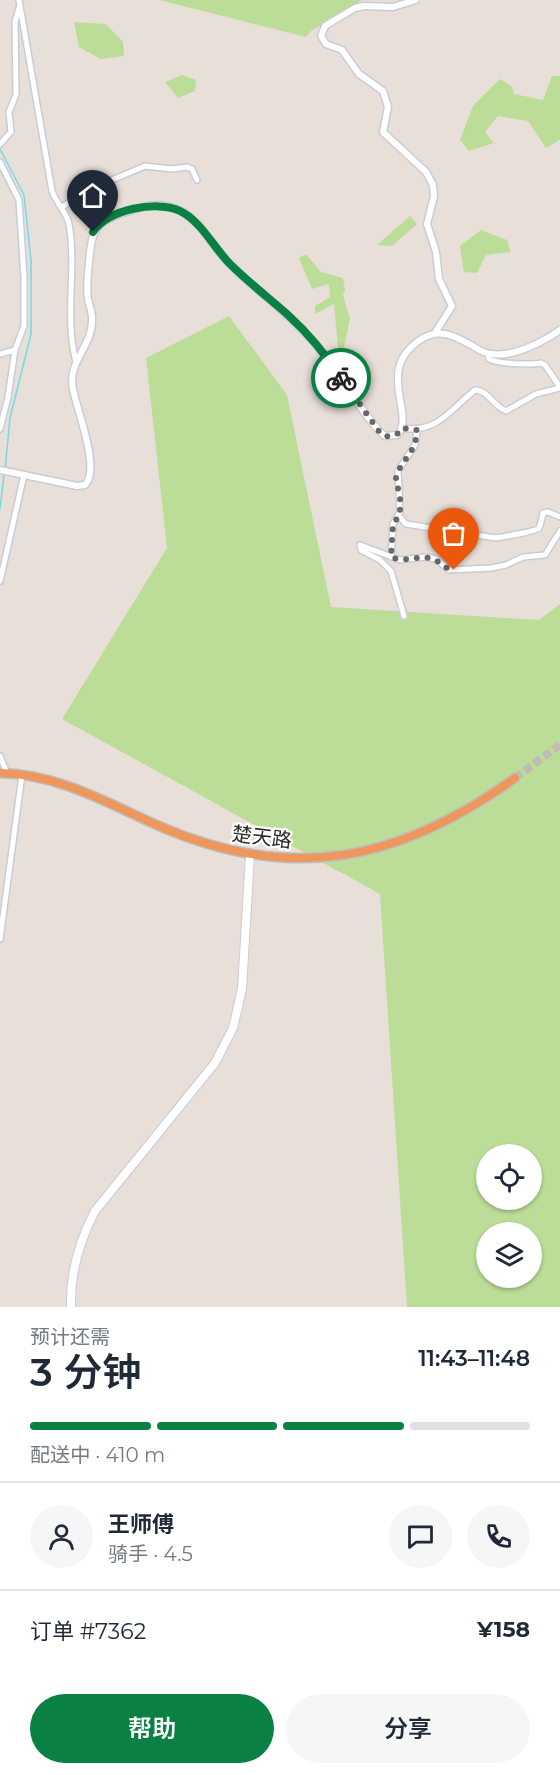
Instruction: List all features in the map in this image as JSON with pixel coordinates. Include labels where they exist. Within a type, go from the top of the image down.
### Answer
[{"type":"highway","name":"楚天路","points":[[3,773],[22,775],[74,788],[179,835],[250,855],[320,858],[366,852],[427,832],[456,817],[515,778]]},
{"type":"main road","points":[[71,1307],[75,1264],[87,1227],[95,1211],[207,1074],[222,1052],[233,1028],[242,989],[250,855]]},
{"type":"street","points":[[0,470],[80,486],[88,482],[90,462],[72,382],[76,362],[92,326],[87,290],[91,240],[95,228],[113,216],[143,206],[162,205],[180,211],[191,219],[231,265],[301,328],[326,357],[381,434],[393,436],[402,428],[404,421],[397,388],[400,365],[413,345],[435,333],[452,306],[438,279],[436,252],[427,224],[433,200],[433,185],[426,172],[383,132],[388,107],[383,91],[359,74],[342,50],[326,44],[321,36],[325,26],[355,8],[393,7],[416,0]]},
{"type":"street","points":[[0,144],[11,132],[10,107],[16,95],[15,22],[20,2]]},
{"type":"street","points":[[20,2],[48,173],[54,196],[66,214],[70,230],[72,272],[69,307],[76,362]]},
{"type":"street","points":[[0,162],[18,195],[23,228],[24,326],[15,350],[7,402],[0,429]]},
{"type":"street","points":[[62,207],[88,190],[146,166],[172,169],[188,167],[192,169],[197,180]]},
{"type":"street","points":[[435,333],[449,334],[488,354],[496,355],[544,340],[560,330]]},
{"type":"street","points":[[0,354],[15,350]]},
{"type":"street","points":[[402,428],[417,430],[437,422],[457,408],[475,390],[483,391],[500,409],[506,411],[536,394],[560,388],[545,365],[541,363],[503,364],[493,362],[489,359],[488,354]]},
{"type":"street","points":[[0,403],[7,402]]},
{"type":"street","points":[[391,557],[393,524],[399,516],[401,504],[396,478],[415,445],[417,430]]},
{"type":"street","points":[[0,581],[21,474]]},
{"type":"street","points":[[399,516],[406,524],[496,538],[535,531],[539,528],[543,513],[548,512],[560,517]]},
{"type":"street","points":[[404,616],[390,571],[384,563],[361,550],[359,546],[365,545],[400,560],[431,558],[449,570],[491,568],[506,565],[523,557],[545,555],[560,531]]},
{"type":"street","points":[[0,756],[3,773]]},
{"type":"street","points":[[0,939],[22,775]]},
{"type":"green space","points":[[159,0],[362,0],[311,31],[306,37]]},
{"type":"green space","points":[[74,22],[106,24],[123,42],[124,56],[101,59],[79,47]]},
{"type":"green space","points":[[182,75],[196,80],[195,91],[178,98],[165,82]]},
{"type":"green space","points":[[552,76],[560,76],[560,140],[546,148],[528,121],[498,116],[485,132],[494,143],[469,151],[460,140],[473,106],[500,79],[512,86],[514,94],[543,100]]},
{"type":"green space","points":[[410,216],[417,224],[392,246],[377,245]]},
{"type":"green space","points":[[481,230],[507,240],[511,252],[486,255],[477,273],[464,272],[460,246]]},
{"type":"green space","points":[[306,254],[321,272],[343,278],[345,290],[343,295],[350,319],[344,348],[338,348],[334,304],[315,314],[315,306],[330,297],[329,284],[312,289],[299,258]]},
{"type":"green space","points":[[229,316],[287,395],[331,607],[539,620],[560,604],[560,1307],[407,1307],[380,894],[62,719],[167,548],[146,358]]},
{"type":"waterway","points":[[0,149],[24,195],[31,260],[31,334],[10,418],[5,470]]},
{"type":"waterway","points":[[0,509],[4,475]]},
{"type":"tunnel","points":[[515,778],[560,745]]},
{"type":"way so far","points":[[341,378],[381,434],[389,437],[397,435],[402,428],[417,430],[415,445],[396,478],[401,504],[399,516],[393,524],[391,557],[400,560],[436,559],[449,570],[454,570]]},
{"type":"route","points":[[93,232],[98,225],[109,218],[143,206],[162,205],[187,215],[231,265],[301,328],[341,378]]}]
